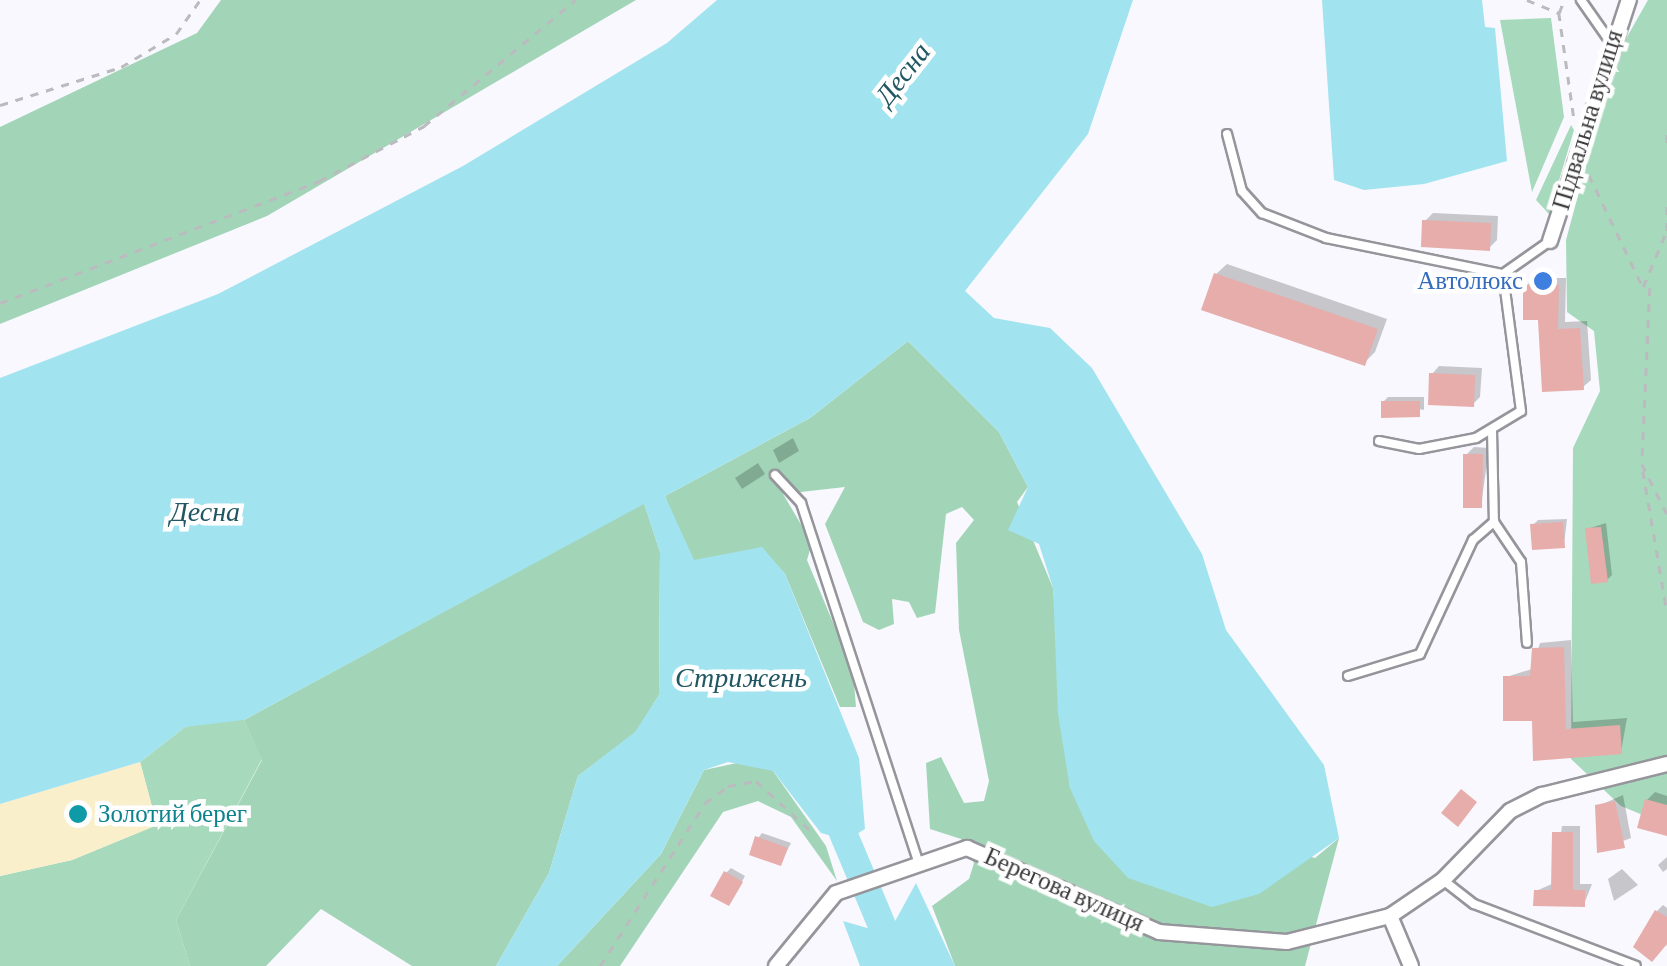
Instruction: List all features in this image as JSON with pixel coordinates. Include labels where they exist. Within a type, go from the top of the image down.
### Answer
[{"type":"street","name":"Підвальна вулиця","points":[[1550,241],[1608,40],[1629,0]]},
{"type":"street","name":"Берегова вулиця","points":[[776,966],[836,893],[913,862],[967,848],[990,852],[1114,915],[1214,940],[1288,942],[1390,916],[1443,880],[1510,810],[1582,780],[1667,764]]},
{"type":"street","points":[[1390,916],[1411,966]]},
{"type":"lane","points":[[1581,0],[1608,40]]},
{"type":"lane","points":[[1227,134],[1242,191],[1262,213],[1326,238],[1503,274],[1550,241]]},
{"type":"lane","points":[[1379,442],[1419,449],[1492,430],[1520,411],[1503,274]]},
{"type":"lane","points":[[1492,430],[1494,522],[1521,562],[1527,643]]},
{"type":"lane","points":[[775,474],[802,503],[913,862]]},
{"type":"lane","points":[[1348,676],[1420,654],[1473,540],[1494,522]]},
{"type":"lane","points":[[1443,880],[1474,904],[1636,966]]},
{"type":"path","points":[[0,105],[120,67],[176,34],[200,0]]},
{"type":"path","points":[[0,303],[319,181],[406,135],[575,0]]},
{"type":"path","points":[[1527,0],[1559,12]]},
{"type":"path","points":[[1564,0],[1559,12],[1580,142],[1606,198],[1601,206],[1614,216],[1609,224],[1621,234],[1616,241],[1629,252],[1623,260],[1650,288]]},
{"type":"path","points":[[1666,143],[1667,135]]},
{"type":"path","points":[[1667,207],[1650,288],[1642,464],[1667,612]]},
{"type":"path","points":[[1642,464],[1667,514]]},
{"type":"path","points":[[600,966],[706,803],[728,786],[756,781],[812,832]]},
{"type":"green space","points":[[221,0],[636,0],[267,216],[0,324],[0,127],[197,33]]},
{"type":"green space","points":[[1648,0],[1667,0],[1667,825],[1621,806],[1571,759],[1573,448],[1600,391],[1594,331],[1567,312],[1566,240],[1615,58]]},
{"type":"green space","points":[[1551,18],[1564,117],[1532,192],[1500,20]]},
{"type":"green space","points":[[1571,125],[1574,130],[1549,214],[1536,200]]},
{"type":"green space","points":[[908,341],[999,432],[1028,487],[1017,502],[1053,588],[1070,788],[1315,858],[1339,838],[1305,966],[955,966],[932,906],[969,879],[974,863],[961,839],[930,829],[926,763],[941,757],[964,803],[984,801],[989,781],[959,630],[956,543],[974,520],[962,507],[946,514],[935,613],[917,618],[909,602],[892,599],[894,624],[879,630],[863,622],[825,524],[845,487],[783,494],[812,543],[807,560],[853,671],[856,707],[840,707],[785,574],[762,548],[694,561],[665,496],[810,418]]},
{"type":"green space","points":[[644,503],[660,552],[659,695],[636,732],[578,776],[549,873],[496,966],[412,966],[321,909],[266,966],[190,966],[176,920],[262,760],[244,720]]},
{"type":"green space","points":[[216,719],[244,720],[262,759],[176,920],[190,966],[0,966],[0,876],[72,860],[157,825],[140,762],[185,727]]},
{"type":"green space","points":[[751,760],[773,771],[826,846],[837,881],[791,817],[758,801],[723,812],[620,966],[557,966],[661,854],[704,770]]},
{"type":"sand","name":"Золотий берег","points":[[140,762],[157,825],[72,860],[0,876],[0,804]]},
{"type":"water","name":"Десна","points":[[717,0],[1133,0],[1088,134],[965,291],[994,318],[1050,328],[1092,368],[1202,554],[1226,630],[1324,765],[1339,838],[1259,894],[1212,907],[1128,878],[1094,841],[1070,788],[1058,714],[1053,588],[1039,544],[1008,530],[1028,487],[999,432],[908,341],[810,418],[665,496],[694,560],[762,547],[785,574],[859,758],[865,829],[847,840],[821,833],[773,771],[728,762],[704,770],[661,854],[557,966],[496,966],[549,873],[578,776],[635,732],[659,695],[660,552],[644,504],[244,720],[185,727],[140,762],[0,804],[0,378],[218,294],[463,166],[667,43]]},
{"type":"water","points":[[1322,0],[1482,0],[1485,27],[1495,28],[1507,161],[1424,184],[1364,190],[1334,180]]},
{"type":"water","points":[[916,883],[955,966],[860,966],[843,921],[888,934]]},
{"type":"building","points":[[1422,220],[1491,223],[1490,251],[1421,247]]},
{"type":"building","points":[[1214,273],[1378,329],[1365,366],[1201,310]]},
{"type":"building","points":[[1523,285],[1559,285],[1558,329],[1580,328],[1584,390],[1542,392],[1538,320],[1523,320]]},
{"type":"building","points":[[1429,373],[1475,375],[1474,407],[1428,405]]},
{"type":"building","points":[[1381,401],[1420,401],[1420,417],[1381,418]]},
{"type":"building","points":[[1463,454],[1483,454],[1482,508],[1463,508]]},
{"type":"building","points":[[1563,522],[1565,548],[1532,550],[1530,524]]},
{"type":"building","points":[[1601,527],[1608,582],[1591,584],[1585,528]]},
{"type":"building","points":[[1564,647],[1566,729],[1620,725],[1622,754],[1533,761],[1532,721],[1503,721],[1503,676],[1530,676],[1532,648]]},
{"type":"building","points":[[1461,789],[1477,802],[1458,827],[1441,813]]},
{"type":"building","points":[[1645,799],[1667,805],[1667,836],[1637,828]]},
{"type":"building","points":[[1615,801],[1625,848],[1597,853],[1595,805]]},
{"type":"building","points":[[1552,832],[1573,832],[1573,890],[1585,890],[1585,907],[1533,906],[1534,890],[1551,890]]},
{"type":"building","points":[[755,836],[788,848],[781,866],[749,855]]},
{"type":"building","points":[[724,871],[743,882],[729,906],[710,896]]},
{"type":"building","points":[[1655,910],[1667,917],[1667,944],[1652,962],[1633,947]]},
{"type":"waterway","name":"Стрижень","points":[[833,809],[899,966]]},
{"type":"place","name":"Автолюкс","points":[[1543,281]]},
{"type":"place","name":"Золотий берег","points":[[78,814]]}]
